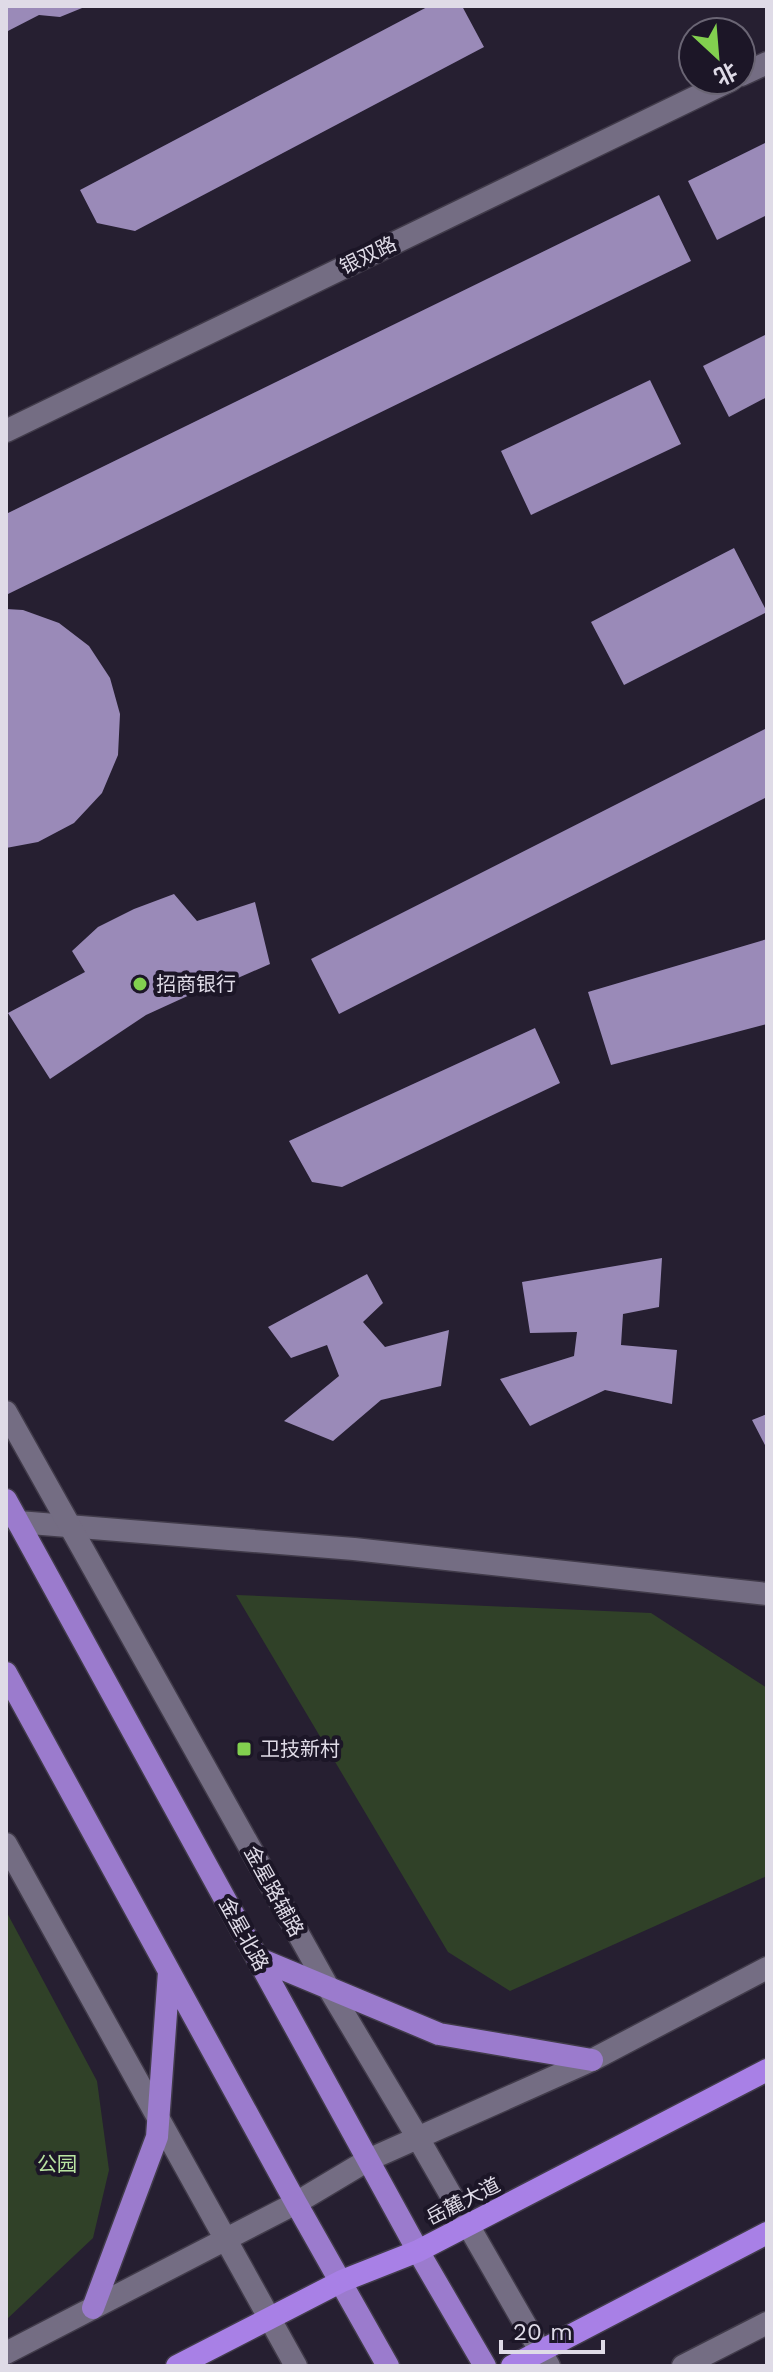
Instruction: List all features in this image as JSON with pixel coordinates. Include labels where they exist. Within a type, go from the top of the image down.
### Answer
[{"type":"highway","name":"岳麓大道","points":[[177,2366],[342,2281],[418,2251],[468,2226],[767,2070]]},
{"type":"highway","points":[[512,2366],[544,2358],[767,2233]]},
{"type":"main road","name":"金星北路","points":[[6,1500],[418,2251],[485,2366]]},
{"type":"main road","points":[[6,1673],[388,2366]]},
{"type":"main road","points":[[257,1958],[439,2034],[592,2060]]},
{"type":"main road","points":[[93,2308],[157,2137],[169,1971]]},
{"type":"street","name":"银双路","points":[[6,431],[698,96]]},
{"type":"street","name":"金星路辅路","points":[[6,1412],[328,1987],[544,2358]]},
{"type":"street","points":[[18,1522],[354,1549],[767,1594]]},
{"type":"street","points":[[6,1844],[296,2366]]},
{"type":"street","points":[[6,2353],[296,2203],[368,2160],[592,2060],[767,1968]]},
{"type":"street","points":[[683,2366],[713,2358],[767,2323]]},
{"type":"green space","points":[[236,1595],[651,1613],[767,1688],[767,1876],[510,1991],[448,1952]]},
{"type":"green space","name":"公园","points":[[6,1911],[97,2081],[109,2170],[93,2238],[6,2320]]},
{"type":"building","points":[[6,6],[87,6],[60,17],[39,15],[6,32]]},
{"type":"building","points":[[429,6],[462,6],[484,47],[135,231],[97,223],[80,190]]},
{"type":"building","points":[[767,142],[767,215],[717,240],[688,181]]},
{"type":"building","points":[[659,195],[691,261],[6,595],[6,514]]},
{"type":"building","points":[[767,334],[767,397],[729,417],[703,366]]},
{"type":"building","points":[[650,380],[681,444],[531,515],[501,451]]},
{"type":"building","points":[[734,548],[767,612],[624,685],[591,622]]},
{"type":"building","points":[[6,609],[23,610],[59,623],[89,646],[110,678],[120,714],[118,755],[102,793],[74,823],[38,842],[6,848]]},
{"type":"building","points":[[767,728],[767,797],[339,1014],[311,959]]},
{"type":"building","name":"招商银行","points":[[174,894],[197,921],[255,902],[270,964],[231,981],[205,988],[146,1015],[50,1079],[8,1013],[85,972],[72,951],[98,927]]},
{"type":"building","points":[[767,939],[767,1024],[611,1065],[588,992]]},
{"type":"building","points":[[535,1028],[560,1083],[342,1187],[312,1182],[289,1141]]},
{"type":"building","points":[[662,1258],[659,1307],[623,1314],[621,1345],[677,1350],[672,1404],[605,1390],[530,1426],[500,1379],[574,1356],[577,1332],[530,1333],[522,1282]]},
{"type":"building","points":[[367,1274],[383,1303],[363,1322],[385,1347],[449,1330],[441,1386],[381,1400],[333,1441],[284,1421],[339,1376],[327,1345],[291,1358],[268,1327]]},
{"type":"building","points":[[767,1414],[767,1449],[752,1420]]},
{"type":"place","name":"招商银行","points":[[140,984]]},
{"type":"place","name":"卫技新村","points":[[244,1749]]}]
